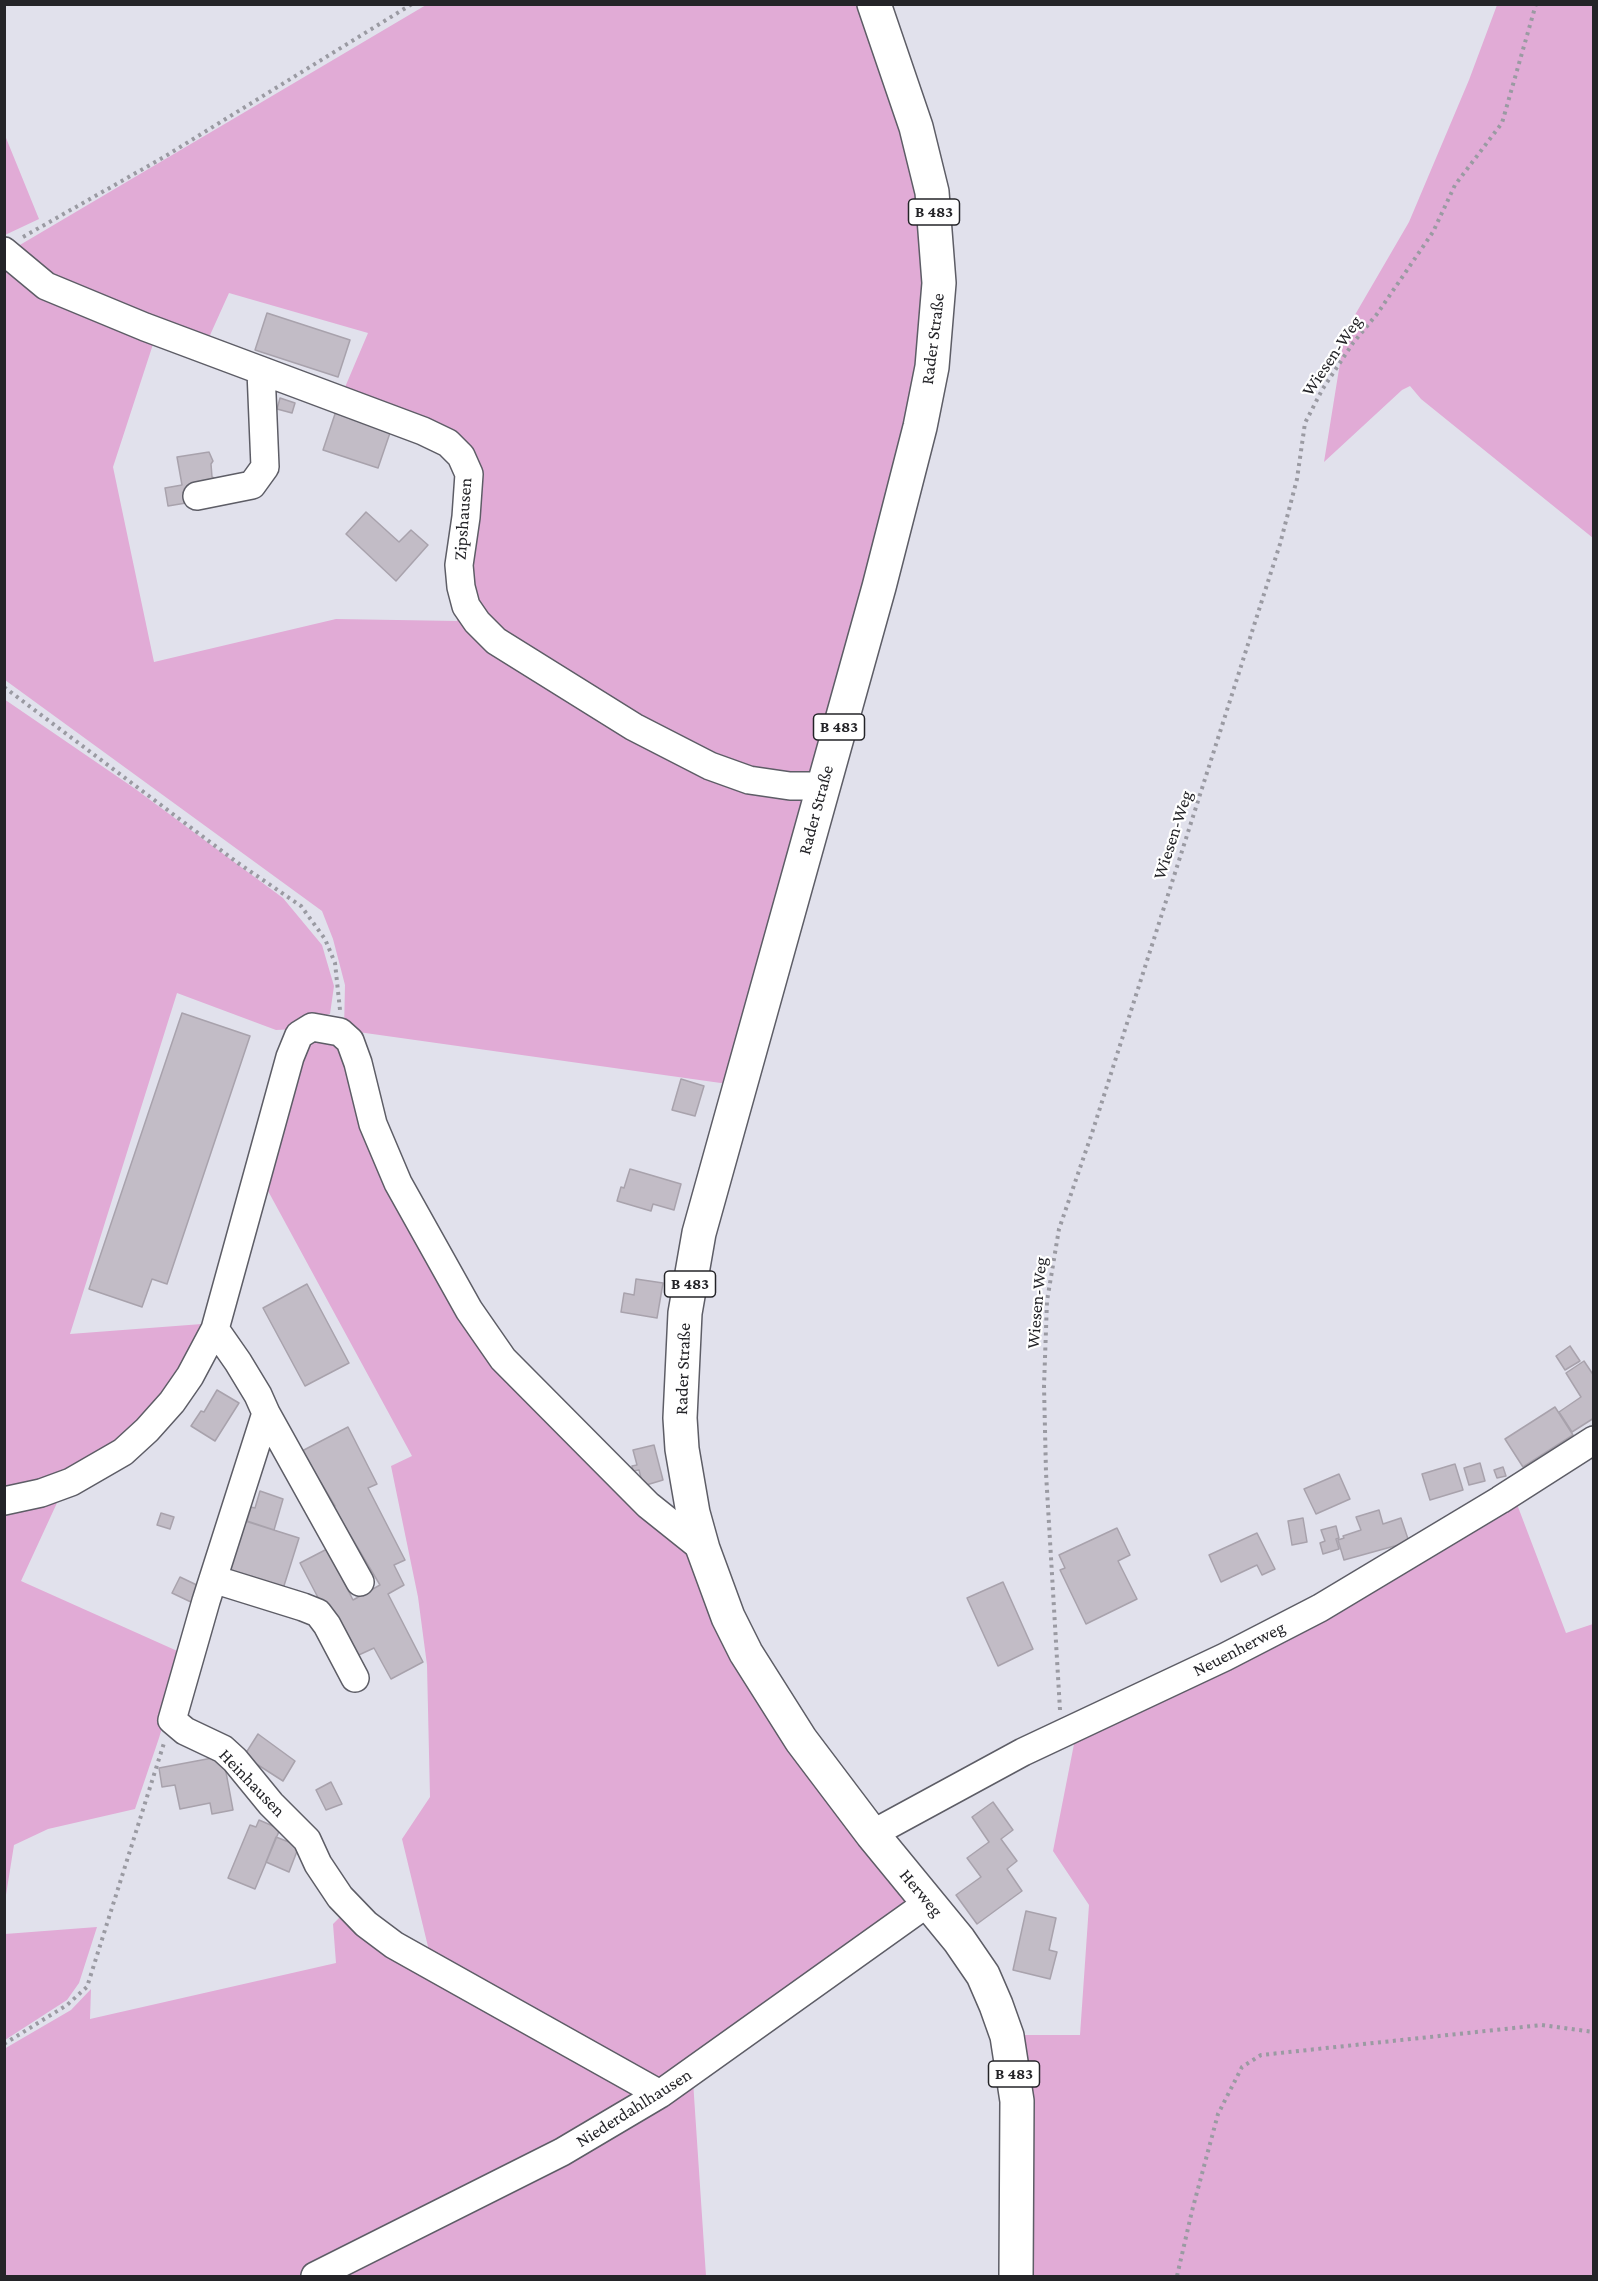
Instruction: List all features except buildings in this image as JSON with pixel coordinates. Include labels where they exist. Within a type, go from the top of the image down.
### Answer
[{"type":"main road","name":"Rader Straße","points":[[703,1549],[693,1513],[682,1449],[680,1418],[685,1313],[699,1233],[879,587],[920,427],[932,367],[938,306],[938,260],[932,192],[916,127],[874,4]]},
{"type":"main road","name":"Herweg","points":[[703,1549],[728,1617],[746,1653],[801,1740],[872,1834],[959,1940],[983,1976],[996,2005],[1006,2036],[1017,2101],[1016,2277]]},
{"type":"street","name":"Zipshausen","points":[[10,247],[46,286],[145,327],[423,431],[448,443],[461,456],[469,474],[459,565],[461,587],[466,606],[477,622],[496,641],[634,727],[710,766],[749,780],[790,786],[822,786]]},
{"type":"street","points":[[197,496],[252,485],[265,467],[261,371]]},
{"type":"street","points":[[4,1501],[41,1493],[71,1482],[123,1452],[172,1402],[190,1376],[215,1329],[273,1114],[293,1049],[299,1035],[312,1027],[340,1032],[350,1041],[358,1063],[373,1124],[398,1183],[464,1300],[498,1351],[552,1410],[648,1505],[703,1549]]},
{"type":"street","points":[[215,1329],[248,1378],[360,1582]]},
{"type":"street","points":[[172,1720],[213,1579],[266,1413]]},
{"type":"street","name":"Neuenherweg","points":[[872,1834],[1023,1752],[1225,1657],[1320,1608],[1500,1500],[1593,1440]]},
{"type":"street","points":[[213,1579],[318,1613],[327,1625],[355,1678]]},
{"type":"street","name":"Heinhausen","points":[[172,1720],[185,1731],[223,1749],[235,1760],[271,1804],[307,1840],[318,1864],[340,1897],[366,1924],[394,1945],[660,2094]]},
{"type":"street","name":"Niederdahlhausen","points":[[315,2277],[562,2152],[660,2094],[929,1902]]},
{"type":"path","points":[[10,247],[164,157],[412,4]]},
{"type":"path","name":"Wiesen-Weg","points":[[1064,1734],[1060,1719],[1046,1473],[1044,1386],[1047,1301],[1059,1229],[1280,544],[1297,479],[1305,423],[1328,380],[1433,232],[1455,184],[1502,123],[1536,4]]},
{"type":"path","points":[[4,687],[238,863],[301,906],[325,939],[335,963],[339,988],[340,1032]]},
{"type":"path","points":[[4,2044],[67,2006],[87,1987],[172,1720]]},
{"type":"path","points":[[1177,2277],[1218,2114],[1242,2067],[1262,2055],[1542,2025],[1593,2032]]},
{"type":"shaded area","points":[[426,5],[869,5],[916,142],[932,229],[935,285],[927,367],[917,426],[847,691],[735,1085],[344,1030],[345,985],[333,939],[322,911],[5,680],[4,254],[46,289],[156,335],[113,467],[154,662],[336,619],[457,621],[467,535],[471,474],[463,455],[449,441],[340,399],[368,333],[229,293],[206,344],[48,284],[8,252]]},
{"type":"shaded area","points":[[1497,5],[1593,5],[1593,538],[1421,399],[1410,386],[1402,390],[1324,462],[1345,332],[1409,222],[1469,80]]},
{"type":"shaded area","points":[[4,133],[39,219],[5,235],[4,235]]},
{"type":"shaded area","points":[[4,699],[134,788],[283,898],[322,945],[334,986],[330,1014],[310,1019],[296,1029],[276,1030],[177,993],[70,1334],[202,1324],[199,1343],[163,1403],[95,1466],[4,1497]]},
{"type":"shaded area","points":[[301,1036],[340,1036],[467,1311],[701,1554],[923,1901],[665,2089],[431,1959],[402,1839],[430,1797],[427,1665],[418,1597],[391,1466],[412,1456],[261,1178]]},
{"type":"shaded area","points":[[62,1492],[21,1581],[184,1654],[135,1809],[48,1829],[14,1845],[5,1901],[5,1504]]},
{"type":"shaded area","points":[[1515,1499],[1566,1633],[1593,1624],[1593,2276],[1020,2276],[1010,2035],[1080,2035],[1089,1905],[1053,1851],[1075,1739]]},
{"type":"shaded area","points":[[347,1910],[652,2096],[304,2276],[5,2276],[4,2049],[71,2010],[91,1989],[90,2019],[336,1963],[333,1924]]},
{"type":"shaded area","points":[[97,1927],[79,1983],[67,2000],[5,2040],[5,1934]]},
{"type":"shaded area","points":[[693,2081],[706,2276],[326,2276]]}]
